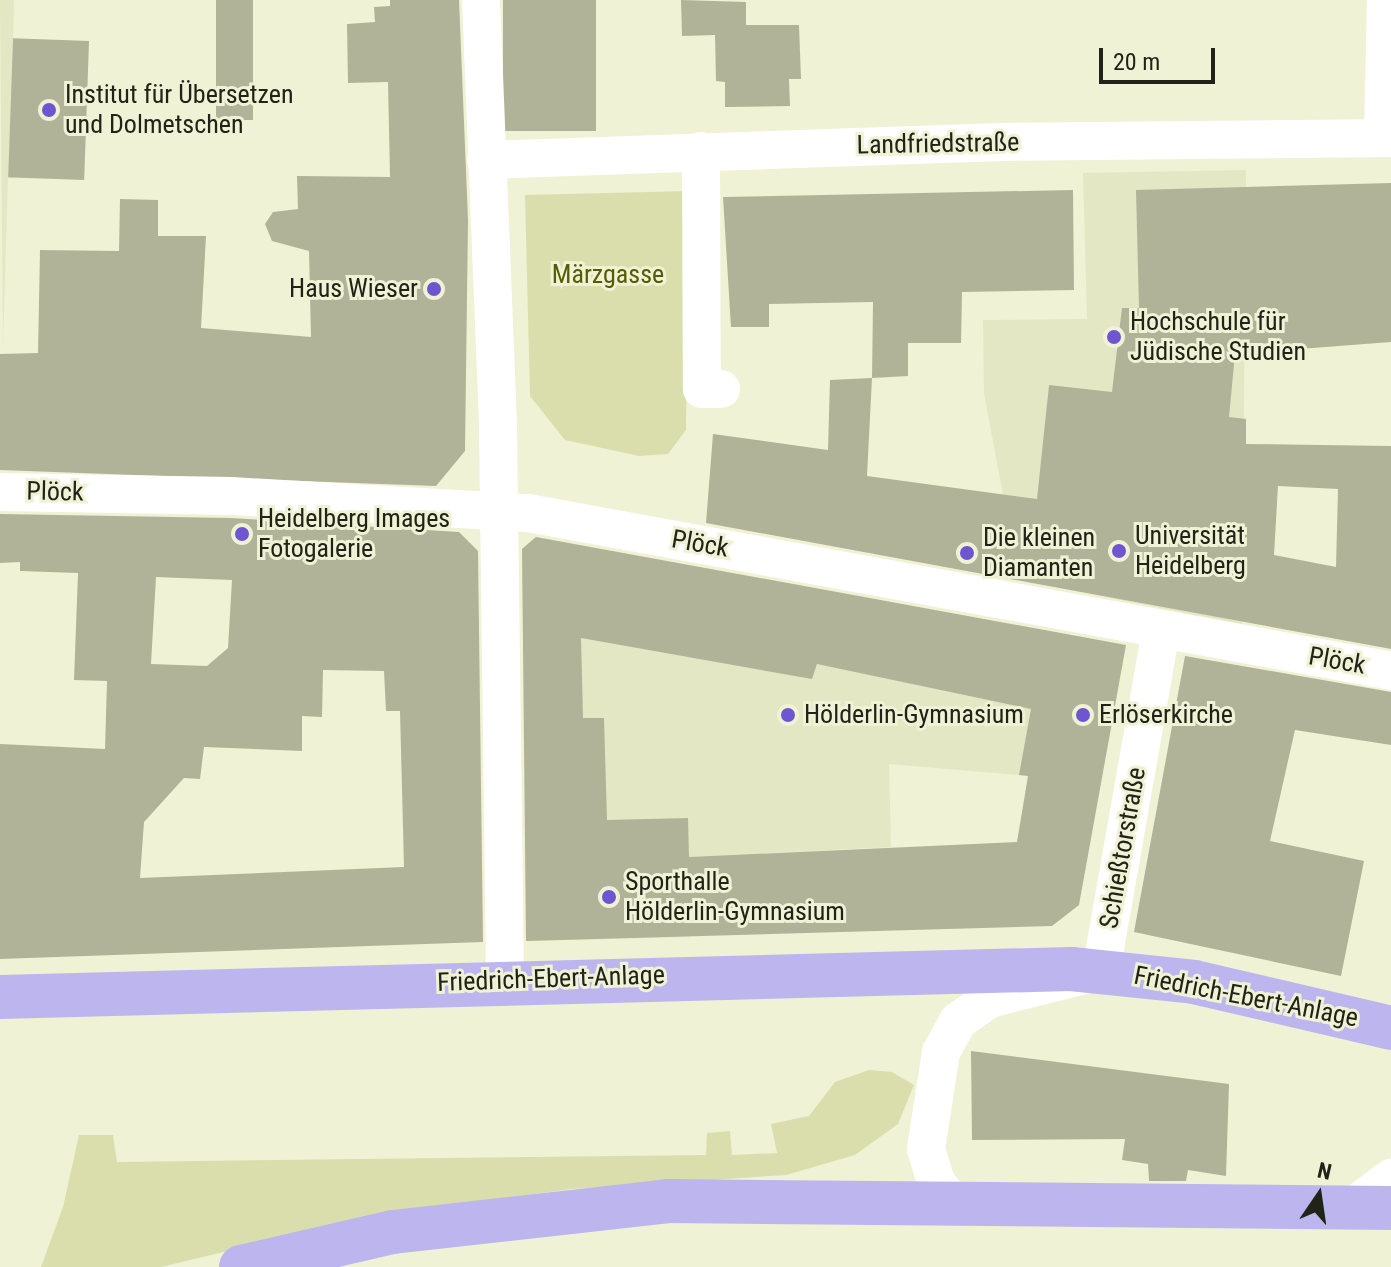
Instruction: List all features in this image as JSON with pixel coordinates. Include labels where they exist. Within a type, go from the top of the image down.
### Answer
[{"type":"main road","name":"Friedrich-Ebert-Anlage","points":[[0,997],[947,968],[1101,971],[1194,982],[1391,1028]]},
{"type":"main road","points":[[241,1267],[364,1237],[581,1207],[739,1200],[1372,1207]]},
{"type":"street","points":[[481,0],[499,494],[505,980]]},
{"type":"street","points":[[1386,0],[1387,138]]},
{"type":"street","name":"Landfriedstraße","points":[[486,160],[701,151],[1387,138]]},
{"type":"street","points":[[701,151],[702,389],[721,389]]},
{"type":"street","name":"Plöck","points":[[0,492],[499,494],[1161,631],[1391,671]]},
{"type":"street","name":"Schießtorstraße","points":[[1101,971],[1161,631]]},
{"type":"street","name":"Friedrich-Ebert-Anlage","points":[[952,1202],[936,1182],[926,1149],[936,1073],[949,1035],[989,999],[1101,971]]},
{"type":"street","points":[[1372,1207],[1391,1178]]},
{"type":"shaded area","name":"Institut für Übersetzen und Dolmetschen","points":[[0,0],[14,0],[13,42],[89,41],[84,179],[8,178],[3,345]]},
{"type":"shaded area","name":"Hochschule für Jüdische Studien","points":[[1246,170],[1242,624],[988,574],[1003,495],[984,393],[983,320],[1087,319],[1083,173]]},
{"type":"shaded area","name":"Hölderlin-Gymnasium","points":[[536,537],[1058,639],[1019,775],[889,764],[891,847],[690,857],[691,937],[529,941],[522,549]]},
{"type":"green space","name":"Märzgasse","points":[[689,191],[686,430],[668,454],[639,456],[565,440],[530,396],[525,195]]},
{"type":"green space","points":[[869,1070],[892,1072],[914,1085],[898,1124],[855,1155],[786,1175],[572,1189],[378,1215],[161,1267],[41,1267],[63,1207],[79,1135],[113,1135],[117,1162],[706,1155],[707,1133],[730,1131],[732,1155],[777,1153],[771,1124],[809,1116],[835,1082]]},
{"type":"building","points":[[216,0],[253,0],[253,120],[216,120]]},
{"type":"building","points":[[390,0],[459,0],[468,220],[465,451],[436,486],[0,470],[0,354],[38,353],[40,250],[119,251],[120,199],[158,200],[158,236],[206,236],[201,328],[311,337],[309,251],[272,241],[265,224],[273,212],[298,209],[297,176],[390,177],[388,82],[348,83],[347,24],[375,22],[374,7],[390,6]]},
{"type":"building","points":[[503,0],[596,0],[596,131],[503,131]]},
{"type":"building","points":[[681,0],[746,2],[746,25],[799,25],[801,79],[789,79],[790,106],[725,107],[725,82],[716,81],[715,35],[682,36]]},
{"type":"building","name":"Institut für Übersetzen und Dolmetschen","points":[[13,38],[89,41],[84,180],[8,177]]},
{"type":"building","points":[[1391,183],[1391,342],[1235,354],[1229,417],[1246,419],[1246,444],[1391,446],[1391,649],[706,523],[713,434],[828,450],[830,380],[872,378],[867,476],[1037,499],[1049,385],[1112,392],[1122,308],[1139,308],[1136,190]],"holes":[[[1278,486],[1338,489],[1336,567],[1274,555]]]},
{"type":"building","points":[[1073,190],[1074,290],[962,292],[961,343],[908,343],[908,376],[872,378],[873,302],[769,304],[769,327],[731,327],[723,197]]},
{"type":"building","points":[[0,514],[230,518],[459,532],[478,551],[483,942],[0,959],[0,744],[105,749],[107,681],[74,680],[78,573],[20,571],[20,562],[0,563]],"holes":[[[156,577],[232,580],[228,648],[207,666],[151,664]],[[323,670],[384,671],[386,711],[400,711],[404,867],[140,878],[144,822],[184,778],[200,779],[204,747],[302,751],[302,716],[322,717]]]},
{"type":"building","points":[[536,537],[1126,645],[1079,905],[1052,926],[526,941],[522,549]],"holes":[[[581,638],[812,679],[817,664],[1031,709],[1019,775],[1028,776],[1017,842],[689,857],[688,818],[607,820],[604,718],[583,718]]]},
{"type":"building","points":[[1185,656],[1391,692],[1391,745],[1295,730],[1270,841],[1364,861],[1341,976],[1134,932]]},
{"type":"building","points":[[971,1051],[1229,1084],[1226,1176],[1188,1170],[1186,1181],[1149,1181],[1148,1164],[1122,1160],[1125,1139],[972,1140]]},
{"type":"place","name":"Institut für Übersetzen und Dolmetschen","points":[[49,110]]},
{"type":"place","name":"Haus Wieser","points":[[434,289]]},
{"type":"place","name":"Hochschule für Jüdische Studien","points":[[1114,337]]},
{"type":"place","name":"Heidelberg Images Fotogalerie","points":[[242,534]]},
{"type":"place","name":"Universität Heidelberg","points":[[1119,551]]},
{"type":"place","name":"Die kleinen Diamanten","points":[[967,553]]},
{"type":"place","name":"Hölderlin-Gymnasium","points":[[788,715]]},
{"type":"place","name":"Erlöserkirche","points":[[1083,715]]},
{"type":"place","name":"Sporthalle Hölderlin-Gymnasium","points":[[609,897]]}]
